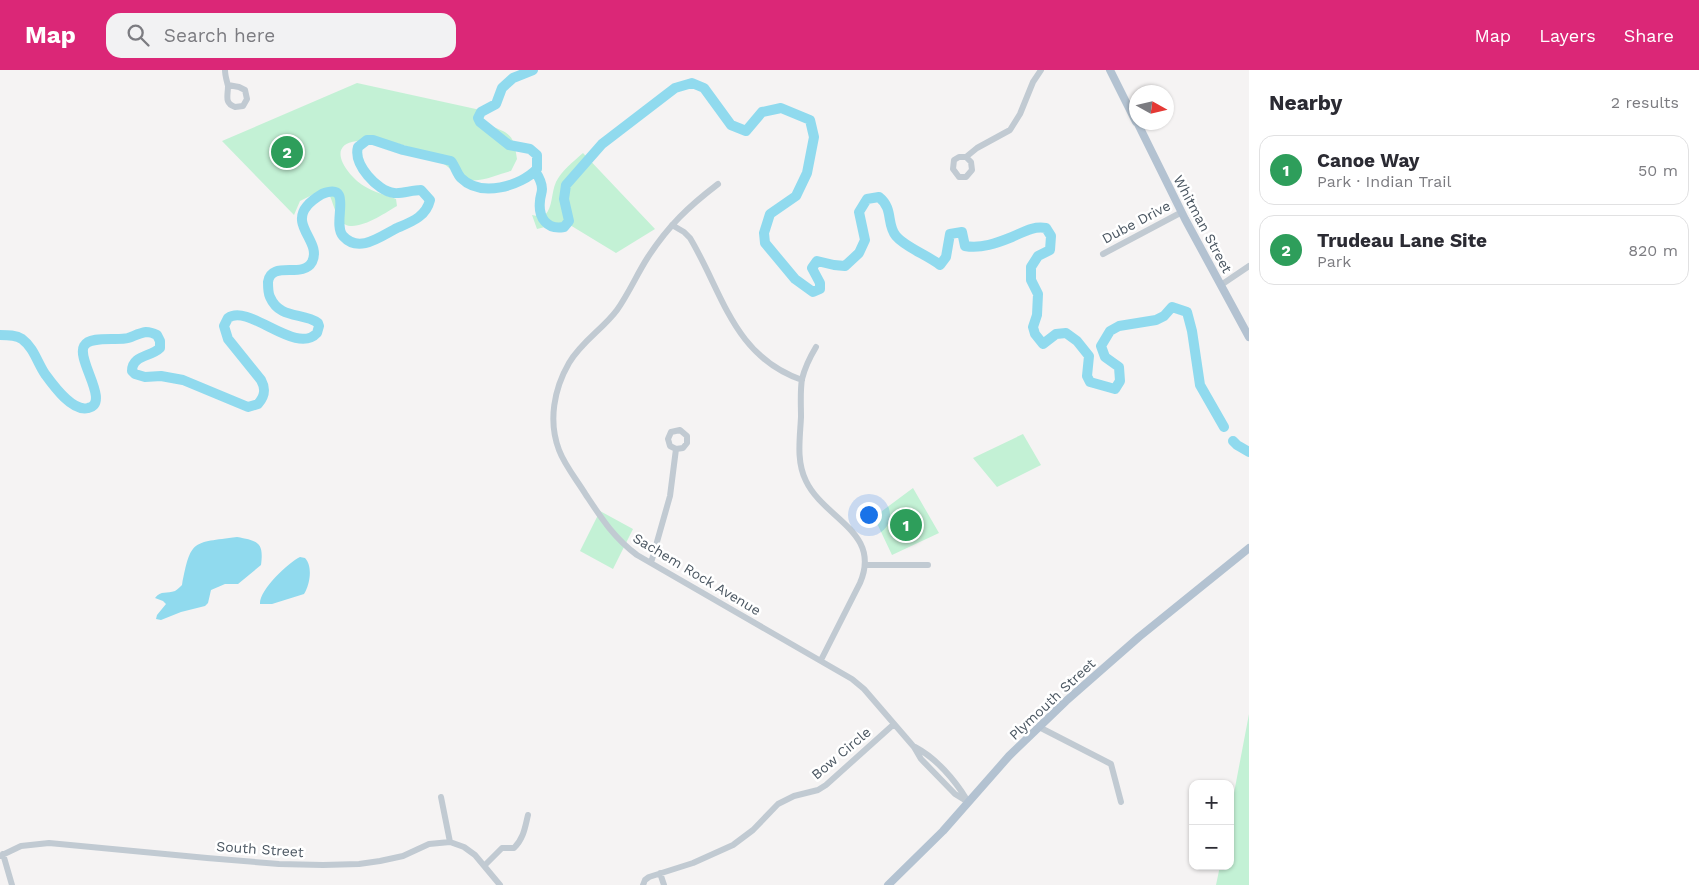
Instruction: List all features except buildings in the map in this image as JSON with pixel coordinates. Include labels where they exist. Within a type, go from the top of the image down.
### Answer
[{"type":"main road","name":"Whitman Street","points":[[1110,70],[1129,107]]},
{"type":"main road","name":"Whitman Street","points":[[1141,130],[1182,212],[1249,337]]},
{"type":"main road","name":"Plymouth Street","points":[[888,885],[943,831],[1009,756],[1088,680],[1249,548]]},
{"type":"street","points":[[225,70],[228,85]]},
{"type":"street","points":[[966,157],[977,148],[1010,130],[1020,114],[1033,82],[1041,70]]},
{"type":"street","name":"Sachem Rock Avenue","points":[[718,184],[689,206],[672,225],[648,258],[614,314],[572,357],[557,390],[553,417],[557,443],[563,459],[608,528],[625,546],[651,563],[821,660],[858,684],[914,747],[921,759],[955,794],[968,802]]},
{"type":"street","name":"Dube Drive","points":[[1103,254],[1182,212]]},
{"type":"street","points":[[672,225],[690,238],[731,320],[748,343],[777,368],[802,380]]},
{"type":"street","points":[[1221,285],[1249,266]]},
{"type":"street","points":[[816,347],[802,380],[800,454],[804,476],[813,493],[860,541],[865,553],[866,565],[864,574],[821,660]]},
{"type":"street","points":[[651,563],[670,496],[676,449]]},
{"type":"street","points":[[866,565],[928,565]]},
{"type":"street","name":"Bow Circle","points":[[643,885],[648,877],[693,863],[734,845],[785,800],[818,790],[826,785],[894,724]]},
{"type":"street","points":[[1039,727],[1111,764],[1122,802]]},
{"type":"street","points":[[442,797],[450,842],[470,851],[485,865],[500,885]]},
{"type":"street","points":[[485,865],[502,848],[514,848],[518,844],[524,834],[528,815]]},
{"type":"street","name":"South Street","points":[[2,855],[21,846],[49,843],[280,864],[348,865],[392,859],[429,844],[450,842]]},
{"type":"street","points":[[2,855],[12,885]]},
{"type":"street","points":[[660,873],[664,885]]},
{"type":"green space","points":[[357,83],[485,111],[482,118],[484,123],[504,132],[514,143],[517,159],[511,171],[483,179],[471,180],[459,176],[432,157],[401,144],[368,140],[347,144],[342,148],[340,154],[346,168],[358,181],[368,188],[396,199],[397,206],[368,222],[352,226],[345,225],[340,220],[329,194],[320,191],[300,201],[294,215],[222,141]]},
{"type":"green space","points":[[583,153],[655,229],[616,253],[565,222],[537,229],[532,215],[545,215],[548,212],[554,186],[558,178]]},
{"type":"green space","points":[[1023,434],[1041,465],[997,487],[973,458]]},
{"type":"green space","points":[[913,488],[939,533],[892,555],[874,517]]},
{"type":"green space","points":[[600,511],[633,529],[613,569],[580,551]]},
{"type":"green space","points":[[1249,714],[1249,885],[1216,885],[1219,870],[1234,870],[1234,793]]},
{"type":"water","points":[[237,537],[258,544],[262,557],[261,565],[238,584],[225,584],[211,590],[208,603],[205,606],[181,612],[161,620],[156,619],[166,604],[155,598],[162,593],[175,591],[182,585],[191,551],[202,543]]},
{"type":"water","points":[[300,557],[308,561],[310,571],[309,581],[304,594],[272,604],[260,604],[261,598],[269,585],[282,571]]},
{"type":"waterway","points":[[0,335],[9,335],[22,339],[58,391],[69,402],[82,408],[88,408],[94,404],[96,398],[95,390],[84,361],[84,346],[98,339],[123,339],[146,332],[157,335],[160,341],[160,348],[135,362],[132,371],[135,374],[145,377],[161,376],[183,380],[248,407],[258,404],[264,392],[263,383],[228,339],[224,326],[228,318],[237,315],[248,317],[297,338],[308,338],[317,333],[318,323],[280,309],[274,304],[268,290],[270,276],[275,272],[302,269],[308,267],[312,262],[313,248],[302,220],[307,206],[322,194],[338,193],[340,198],[340,230],[349,241],[356,243],[370,242],[377,239],[413,221],[425,211],[430,200],[421,190],[394,193],[380,187],[368,176],[357,154],[358,147],[367,140],[451,161],[461,178],[469,184],[479,187],[490,188],[511,185],[530,175],[537,169],[537,155],[530,149],[509,145],[480,122],[478,118],[481,112],[496,104],[502,88],[513,78],[533,70]]},
{"type":"waterway","points":[[535,171],[542,186],[540,200],[542,217],[548,225],[564,227],[569,221],[564,199],[566,185],[602,144],[675,88],[692,83],[704,88],[731,125],[746,131],[762,112],[781,108],[810,120],[814,137],[807,173],[796,196],[770,214],[764,233],[765,243],[795,279],[813,292],[820,289],[820,283],[812,268],[817,261],[845,266],[859,253],[865,240],[859,212],[867,199],[879,197],[887,206],[891,227],[896,236],[905,244],[940,265],[946,257],[950,234],[962,232],[965,246],[977,247],[995,243],[1024,231],[1046,228],[1051,236],[1050,250],[1038,256],[1031,267],[1031,280],[1038,294],[1037,315],[1033,327],[1035,334],[1043,344],[1056,334],[1066,333],[1077,341],[1089,356],[1087,376],[1090,382],[1115,389],[1120,381],[1119,367],[1105,357],[1101,346],[1110,331],[1119,326],[1156,320],[1164,316],[1172,307],[1187,312],[1192,331],[1200,385],[1224,427]]},
{"type":"waterway","points":[[1233,441],[1249,452]]},
{"type":"place","name":"Trudeau Lane Site","points":[[287,152]]},
{"type":"place","name":"Canoe Way","points":[[906,525]]}]
